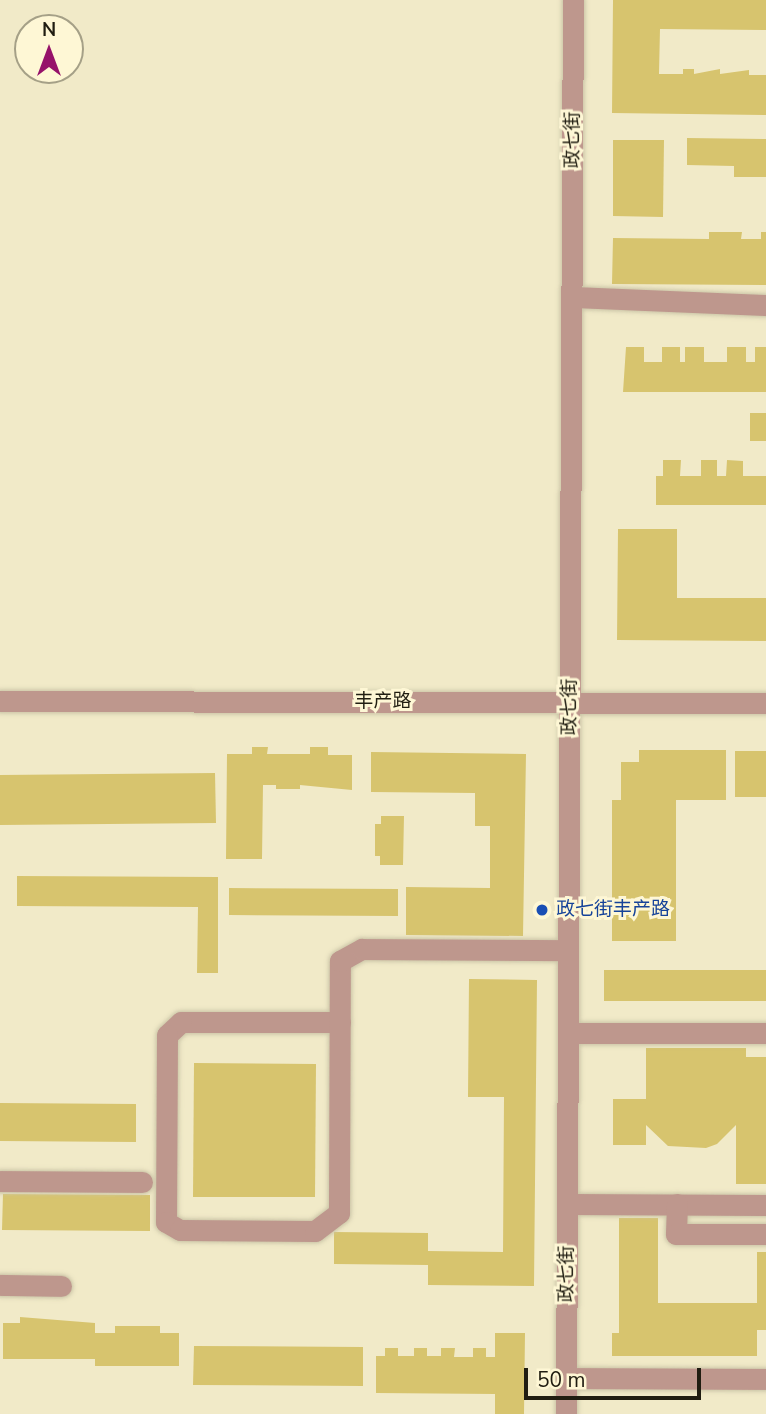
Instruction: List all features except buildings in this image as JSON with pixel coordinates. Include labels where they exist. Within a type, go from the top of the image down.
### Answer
[{"type":"street","name":"政七街","points":[[566,1414],[573,0]]},
{"type":"street","points":[[572,297],[766,304]]},
{"type":"street","name":"丰产路","points":[[0,701],[766,703]]},
{"type":"street","points":[[340,1023],[181,1022],[167,1035],[166,1222],[180,1230],[315,1231],[339,1213],[340,1023],[340,961],[362,949],[568,950]]},
{"type":"street","points":[[568,1033],[766,1033]]},
{"type":"street","points":[[0,1181],[142,1182]]},
{"type":"street","points":[[567,1204],[766,1205]]},
{"type":"street","points":[[677,1204],[676,1234],[766,1234]]},
{"type":"street","points":[[0,1285],[61,1286]]},
{"type":"street","points":[[566,1378],[766,1379]]},
{"type":"place","name":"政七街丰产路","points":[[542,910]]}]
